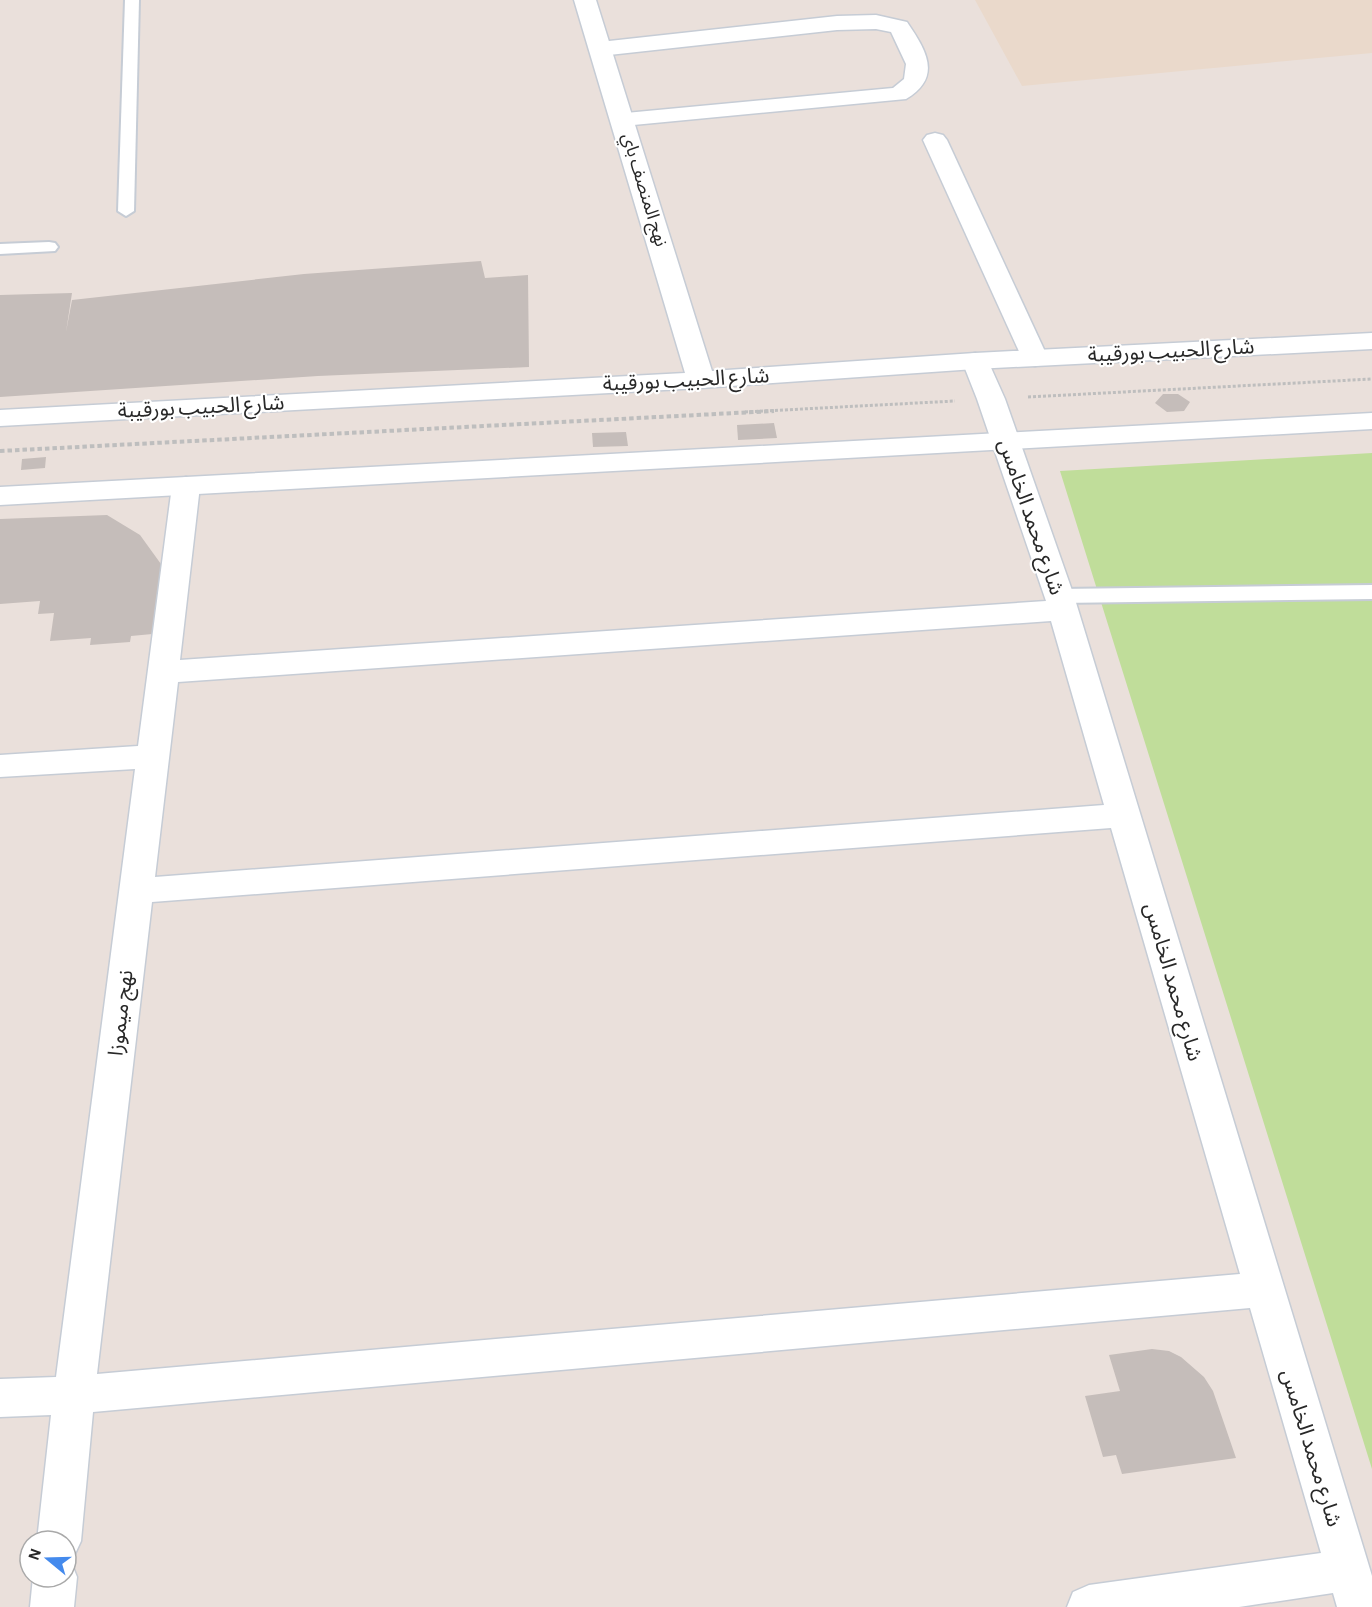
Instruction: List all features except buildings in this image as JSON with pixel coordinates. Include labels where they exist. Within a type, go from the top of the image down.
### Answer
[{"type":"street","name":"نهج المنصف باي","points":[[585,0],[701,380]]},
{"type":"street","points":[[600,49],[837,22],[876,22],[899,27],[912,49],[919,72],[916,81],[908,90],[898,94],[623,119]]},
{"type":"street","points":[[935,140],[1035,358]]},
{"type":"street","name":"شارع الحبيب بورقيبة","points":[[0,418],[701,380],[975,361],[1372,341]]},
{"type":"street","name":"شارع محمد الخامس","points":[[975,361],[991,399],[1061,603],[1353,1589]]},
{"type":"street","points":[[0,496],[1372,421]]},
{"type":"street","name":"نهج ميموزا","points":[[60,1529],[74,1395],[186,486]]},
{"type":"street","points":[[164,672],[1061,603]]},
{"type":"street","points":[[0,766],[152,756]]},
{"type":"street","points":[[135,891],[1124,815]]},
{"type":"street","points":[[0,1398],[74,1395],[1264,1289]]},
{"type":"street","points":[[52,1607],[54,1589]]},
{"type":"street","points":[[1089,1607],[1353,1589]]},
{"type":"lane","points":[[126,211],[132,0]]},
{"type":"lane","points":[[0,249],[49,247]]},
{"type":"lane","points":[[1061,603],[1372,592]]},
{"type":"path","points":[[0,451],[1372,380]]},
{"type":"shaded area","points":[[975,0],[1372,0],[1372,53],[1022,86]]},
{"type":"green space","points":[[1372,453],[1372,1469],[1060,471]]}]
